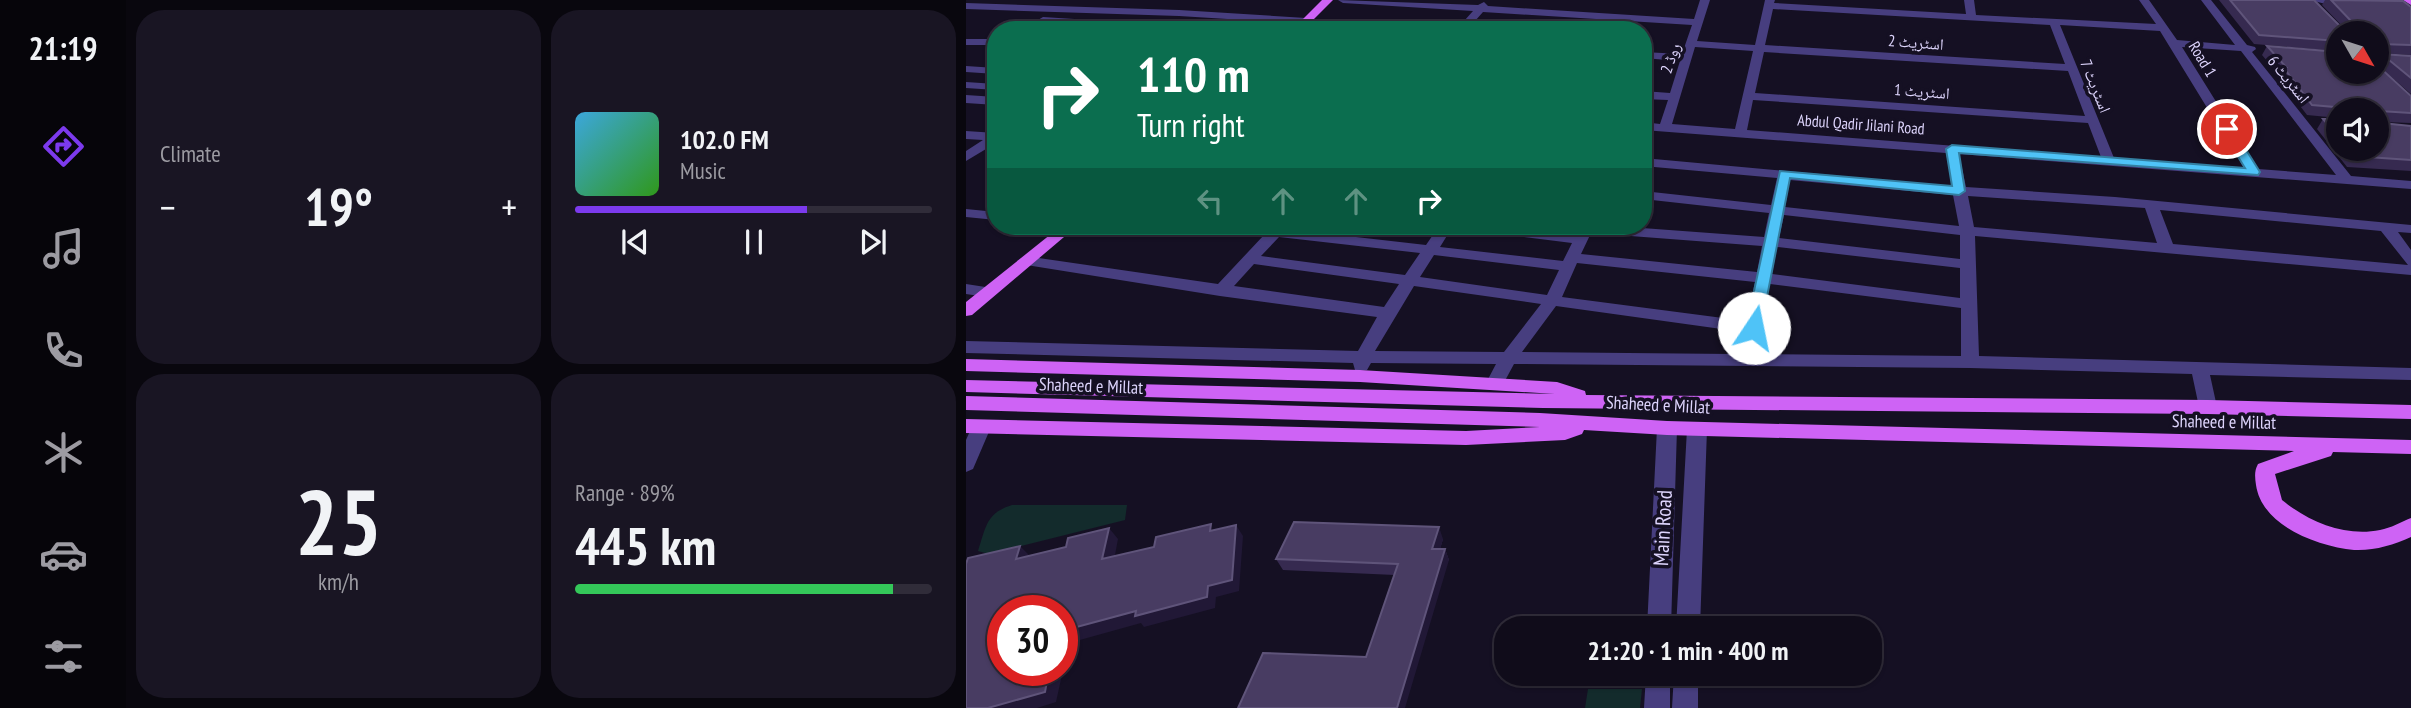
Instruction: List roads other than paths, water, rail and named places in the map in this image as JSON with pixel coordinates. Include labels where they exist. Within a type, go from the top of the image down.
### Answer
[{"type":"main road","points":[[1306,21],[1328,0]]},
{"type":"main road","points":[[966,311],[1058,235]]},
{"type":"main road","points":[[966,378],[1002,364]]},
{"type":"main road","points":[[966,365],[1360,376],[1495,383],[1557,388],[1588,400]]},
{"type":"main road","name":"Shaheed e Millat","points":[[966,386],[1541,410],[1592,422],[1667,428],[2348,446]]},
{"type":"main road","name":"Shaheed e Millat","points":[[966,403],[1541,410],[1588,400],[2411,412]]},
{"type":"main road","points":[[974,427],[1466,438],[1565,432],[1592,422]]},
{"type":"main road","points":[[2411,447],[2348,446],[2294,458],[2265,470],[2266,489],[2274,504],[2297,523],[2341,538],[2363,541],[2381,540],[2411,527]]},
{"type":"street","points":[[1167,21],[1198,0]]},
{"type":"street","points":[[1343,0],[1700,23]]},
{"type":"street","points":[[1470,21],[1489,0]]},
{"type":"street","name":"روڈ 2","points":[[1665,127],[1700,23],[1705,0]]},
{"type":"street","points":[[1969,0],[1972,18]]},
{"type":"street","name":"Road 1","points":[[2144,0],[2174,43],[2253,172]]},
{"type":"street","name":"اسٹریٹ 6","points":[[2206,0],[2309,122],[2346,179]]},
{"type":"street","points":[[2314,3],[2358,2]]},
{"type":"street","points":[[2398,5],[2410,2]]},
{"type":"street","points":[[1740,133],[1770,3],[2165,29]]},
{"type":"street","points":[[966,6],[1179,13],[1306,21]]},
{"type":"street","points":[[966,18],[1023,21]]},
{"type":"street","name":"اسٹریٹ 7","points":[[2054,22],[2109,162]]},
{"type":"street","points":[[966,42],[987,42]]},
{"type":"street","points":[[2174,43],[2258,50]]},
{"type":"street","name":"اسٹریٹ 2","points":[[1692,44],[2071,68]]},
{"type":"street","points":[[1652,56],[1688,58]]},
{"type":"street","points":[[966,69],[987,70]]},
{"type":"street","points":[[966,85],[987,86]]},
{"type":"street","points":[[1652,96],[1673,97]]},
{"type":"street","name":"اسٹریٹ 1","points":[[1749,96],[2093,120]]},
{"type":"street","points":[[966,99],[987,100]]},
{"type":"street","name":"Abdul Qadir Jilani Road","points":[[1652,126],[2411,185]]},
{"type":"street","points":[[966,135],[987,136]]},
{"type":"street","points":[[966,157],[987,143]]},
{"type":"street","points":[[1952,149],[1967,231],[1965,264],[1970,362]]},
{"type":"street","points":[[1652,163],[2411,229]]},
{"type":"street","points":[[1738,360],[1754,328],[1784,173]]},
{"type":"street","points":[[1652,196],[1967,231],[2411,270]]},
{"type":"street","points":[[2151,205],[2167,249]]},
{"type":"street","points":[[966,213],[987,215]]},
{"type":"street","points":[[2387,228],[2411,261]]},
{"type":"street","points":[[1220,291],[1272,235]]},
{"type":"street","points":[[1324,235],[1431,249],[1763,278],[1968,304]]},
{"type":"street","points":[[1360,376],[1363,357],[1388,313],[1440,235]]},
{"type":"street","points":[[1495,383],[1508,359],[1553,299],[1582,235]]},
{"type":"street","points":[[1652,235],[1771,242],[1965,264]]},
{"type":"street","points":[[1250,259],[1754,328]]},
{"type":"street","points":[[1025,261],[1388,313]]},
{"type":"street","points":[[966,289],[986,292]]},
{"type":"street","points":[[966,347],[1363,357],[1970,362],[2411,374]]},
{"type":"street","points":[[2200,369],[2208,407]]},
{"type":"street","points":[[966,464],[974,427]]},
{"type":"street","name":"Main Road","points":[[1660,616],[1667,428]]},
{"type":"street","name":"Main Road","points":[[1688,616],[1690,540],[1698,429]]},
{"type":"street","points":[[1666,479],[1695,478]]},
{"type":"street","points":[[1663,538],[1690,540]]},
{"type":"street","points":[[1657,708],[1658,686]]},
{"type":"street","points":[[1685,708],[1686,686]]}]
